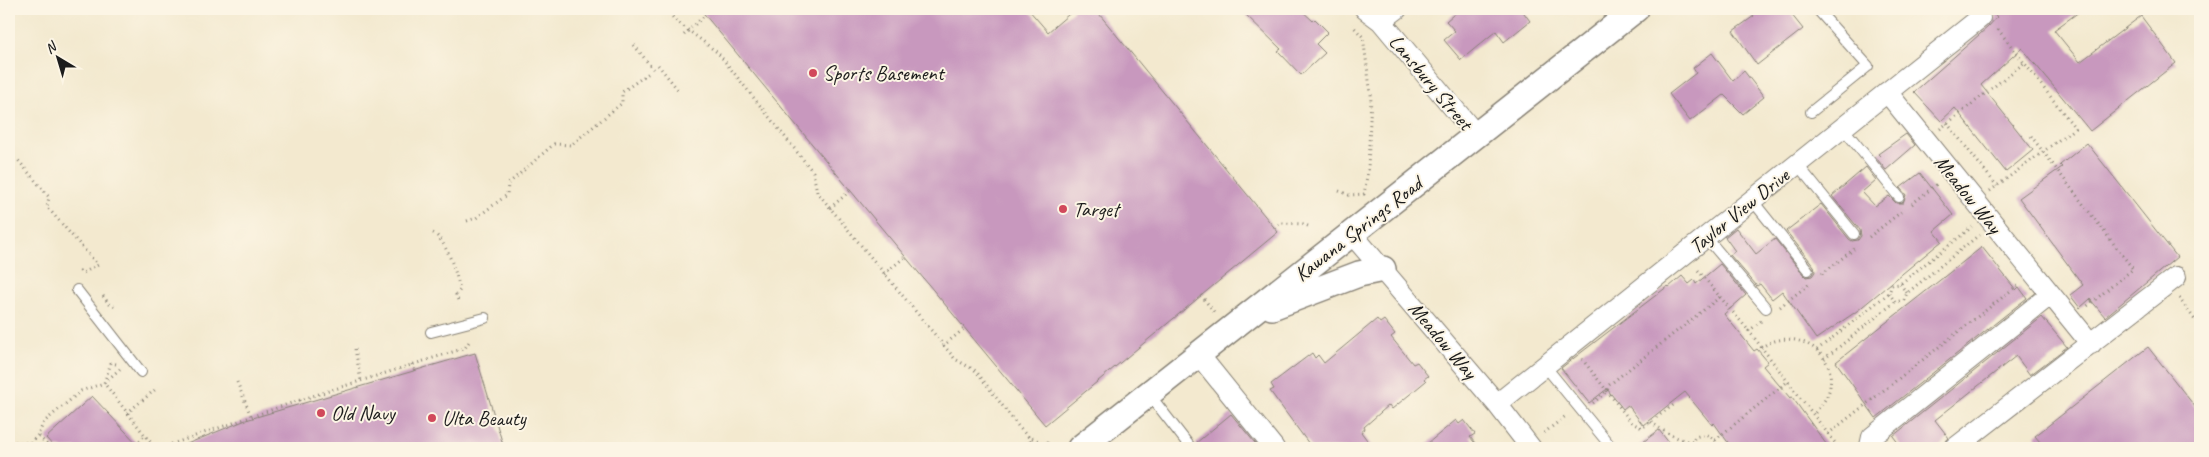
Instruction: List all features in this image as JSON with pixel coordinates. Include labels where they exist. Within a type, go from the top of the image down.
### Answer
[{"type":"street","name":"Lansbury Street","points":[[1365,9],[1389,15],[1476,136]]},
{"type":"street","name":"Kawana Springs Road","points":[[1080,448],[1636,9]]},
{"type":"street","name":"Taylor View Drive","points":[[1497,404],[1544,366],[1712,244],[1752,200],[1980,18]]},
{"type":"street","name":"Meadow Way","points":[[1887,92],[1926,141],[1982,226],[2050,295],[2091,344]]},
{"type":"street","name":"Meadow Way","points":[[1352,234],[1497,404],[1531,448]]},
{"type":"street","points":[[1248,316],[1359,274],[1383,270]]},
{"type":"street","points":[[1955,448],[2171,280]]},
{"type":"street","points":[[1871,448],[1872,437],[2050,295]]},
{"type":"street","points":[[1199,355],[1274,448]]},
{"type":"lane","points":[[1811,112],[1868,66],[1817,9]]},
{"type":"lane","points":[[1843,128],[1900,197]]},
{"type":"lane","points":[[1797,164],[1854,234]]},
{"type":"lane","points":[[1752,200],[1808,270]]},
{"type":"lane","points":[[1712,244],[1766,308]]},
{"type":"lane","points":[[77,290],[141,372]]},
{"type":"lane","points":[[431,332],[485,318]]},
{"type":"lane","points":[[1544,366],[1612,448]]},
{"type":"lane","points":[[1149,394],[1191,448]]},
{"type":"path","points":[[666,9],[675,20],[718,53],[812,172],[817,192],[943,346],[955,359],[976,371],[1027,436],[1032,446],[1044,448],[1048,442]]},
{"type":"path","points":[[684,35],[705,15]]},
{"type":"path","points":[[1824,358],[1895,302],[1904,300],[1907,293],[1982,226],[1999,206],[1989,192],[2076,128],[1987,15],[1980,18]]},
{"type":"path","points":[[1339,191],[1349,195],[1364,194],[1368,170],[1371,95],[1363,38],[1351,25]]},
{"type":"path","points":[[634,45],[653,69]]},
{"type":"path","points":[[1926,141],[2024,62]]},
{"type":"path","points":[[658,65],[679,91]]},
{"type":"path","points":[[467,221],[476,218],[507,195],[508,184],[554,144],[571,145],[622,103],[622,92],[648,73]]},
{"type":"path","points":[[1947,123],[1997,186]]},
{"type":"path","points":[[2031,136],[2133,269],[2070,320]]},
{"type":"path","points":[[9,159],[18,160],[49,197],[47,206],[98,265],[83,273],[78,270]]},
{"type":"path","points":[[1868,238],[1938,184],[1943,191]]},
{"type":"path","points":[[830,208],[851,190]]},
{"type":"path","points":[[1966,220],[1982,226]]},
{"type":"path","points":[[1274,228],[1280,223],[1303,224],[1310,227]]},
{"type":"path","points":[[1982,226],[1984,242]]},
{"type":"path","points":[[1817,350],[1889,293],[1892,286],[1900,284],[1982,226]]},
{"type":"path","points":[[433,233],[439,235],[444,242],[446,253],[458,280],[460,290],[456,295],[459,303]]},
{"type":"path","points":[[1712,244],[1697,269],[1839,448]]},
{"type":"path","points":[[1777,309],[1861,244]]},
{"type":"path","points":[[884,274],[906,256]]},
{"type":"path","points":[[1828,434],[2018,285],[2012,278]]},
{"type":"path","points":[[2171,280],[2195,320],[2200,315]]},
{"type":"path","points":[[1900,284],[1907,293]]},
{"type":"path","points":[[1889,293],[1895,302]]},
{"type":"path","points":[[103,296],[109,304],[118,308]]},
{"type":"path","points":[[1201,296],[1214,312]]},
{"type":"path","points":[[1607,392],[1609,385],[1720,297]]},
{"type":"path","points":[[1748,331],[1762,320]]},
{"type":"path","points":[[943,346],[965,328]]},
{"type":"path","points":[[1761,348],[1770,342],[1782,338],[1798,340],[1817,350],[1824,358],[1828,369],[1830,385],[1824,401],[1813,415]]},
{"type":"path","points":[[168,448],[172,444],[251,416],[465,348],[472,339]]},
{"type":"path","points":[[355,349],[361,381]]},
{"type":"path","points":[[1581,358],[1632,423],[1642,428],[1676,404]]},
{"type":"path","points":[[15,442],[30,443],[38,435],[44,422],[81,391],[104,383],[122,368],[111,363],[104,383]]},
{"type":"path","points":[[412,364],[415,371]]},
{"type":"path","points":[[237,382],[251,416]]},
{"type":"path","points":[[1715,440],[1787,382]]},
{"type":"path","points":[[104,383],[155,448]]},
{"type":"path","points":[[127,413],[156,389]]},
{"type":"path","points":[[300,400],[301,405]]},
{"type":"path","points":[[1651,422],[1662,431],[1679,440],[1692,442]]},
{"type":"path","points":[[1690,448],[1695,437],[1706,434],[1715,440],[1716,448]]},
{"type":"path","points":[[38,435],[50,448]]},
{"type":"path","points":[[130,448],[145,435]]},
{"type":"path","points":[[1027,436],[1039,441]]},
{"type":"path","points":[[21,442],[28,448]]},
{"type":"building","name":"Target","points":[[700,9],[1028,9],[1048,32],[1075,9],[1095,9],[1278,232],[1045,425]]},
{"type":"building","points":[[1240,9],[1300,9],[1313,21],[1315,19],[1328,32],[1316,44],[1325,53],[1301,75],[1278,51],[1281,49]]},
{"type":"building","points":[[1460,9],[1521,9],[1530,21],[1504,42],[1496,31],[1461,60],[1444,40],[1455,31],[1446,21]]},
{"type":"building","points":[[1748,9],[1787,9],[1803,29],[1757,65],[1733,31],[1754,16]]},
{"type":"building","points":[[1990,9],[2083,9],[2054,30],[2080,62],[2141,16],[2176,63],[2090,131],[2022,48],[1981,85],[2033,150],[2006,172],[1955,108],[1941,121],[1914,92],[1988,27],[1997,17]]},
{"type":"building","points":[[1712,53],[1733,81],[1744,71],[1764,97],[1743,114],[1724,95],[1690,121],[1669,94],[1696,73],[1693,68]]},
{"type":"building","points":[[1906,134],[1915,145],[1886,170],[1877,159],[1880,156],[1878,154]]},
{"type":"building","points":[[2087,143],[2177,257],[2105,317],[2090,299],[2080,308],[2070,295],[2083,285],[2019,198],[2062,167],[2060,165]]},
{"type":"building","points":[[1866,167],[1876,180],[1862,192],[1875,206],[1889,196],[1896,203],[1903,203],[1906,195],[1900,188],[1920,173],[1953,215],[1934,231],[1942,241],[1857,311],[1816,339],[1782,291],[1772,299],[1760,284],[1757,286],[1730,255],[1735,251],[1725,237],[1736,228],[1756,254],[1775,239],[1806,277],[1812,276],[1815,272],[1814,266],[1786,231],[1821,204],[1849,239],[1852,241],[1858,240],[1861,236],[1860,230],[1832,196]]},
{"type":"building","points":[[1982,247],[2016,290],[2019,287],[2027,298],[1876,418],[1836,362]]},
{"type":"building","points":[[1720,264],[1746,295],[1724,314],[1754,351],[1757,349],[1768,362],[1763,366],[1790,398],[1792,397],[1829,448],[1732,448],[1714,423],[1712,425],[1685,392],[1643,425],[1628,405],[1623,409],[1607,389],[1589,403],[1561,368],[1682,276],[1689,284],[1694,280],[1696,284]]},
{"type":"building","points":[[2042,317],[2067,347],[2030,375],[2016,356],[1935,420],[1949,438],[1938,448],[1902,448],[1893,436]]},
{"type":"building","points":[[1377,319],[1380,323],[1384,320],[1395,334],[1391,337],[1413,364],[1417,362],[1428,376],[1424,379],[1426,381],[1392,409],[1389,405],[1364,427],[1365,429],[1361,432],[1373,448],[1312,448],[1270,391],[1274,389],[1271,384],[1312,353],[1315,358],[1318,355],[1324,363]]},
{"type":"building","points":[[2148,347],[2200,413],[2200,448],[2045,448],[2035,436]]},
{"type":"building","points":[[475,353],[504,448],[177,448],[246,420]]},
{"type":"building","points":[[92,396],[141,448],[55,448],[46,438]]},
{"type":"building","points":[[1231,414],[1259,448],[1198,448],[1196,443]]},
{"type":"building","points":[[1456,420],[1459,424],[1464,420],[1475,434],[1470,437],[1479,448],[1422,448]]},
{"type":"building","points":[[1659,430],[1673,448],[1635,448]]},
{"type":"place","name":"Sports Basement","points":[[813,73]]},
{"type":"place","name":"Target","points":[[1063,209]]},
{"type":"place","name":"Old Navy","points":[[321,413]]},
{"type":"place","name":"Ulta Beauty","points":[[432,418]]}]
